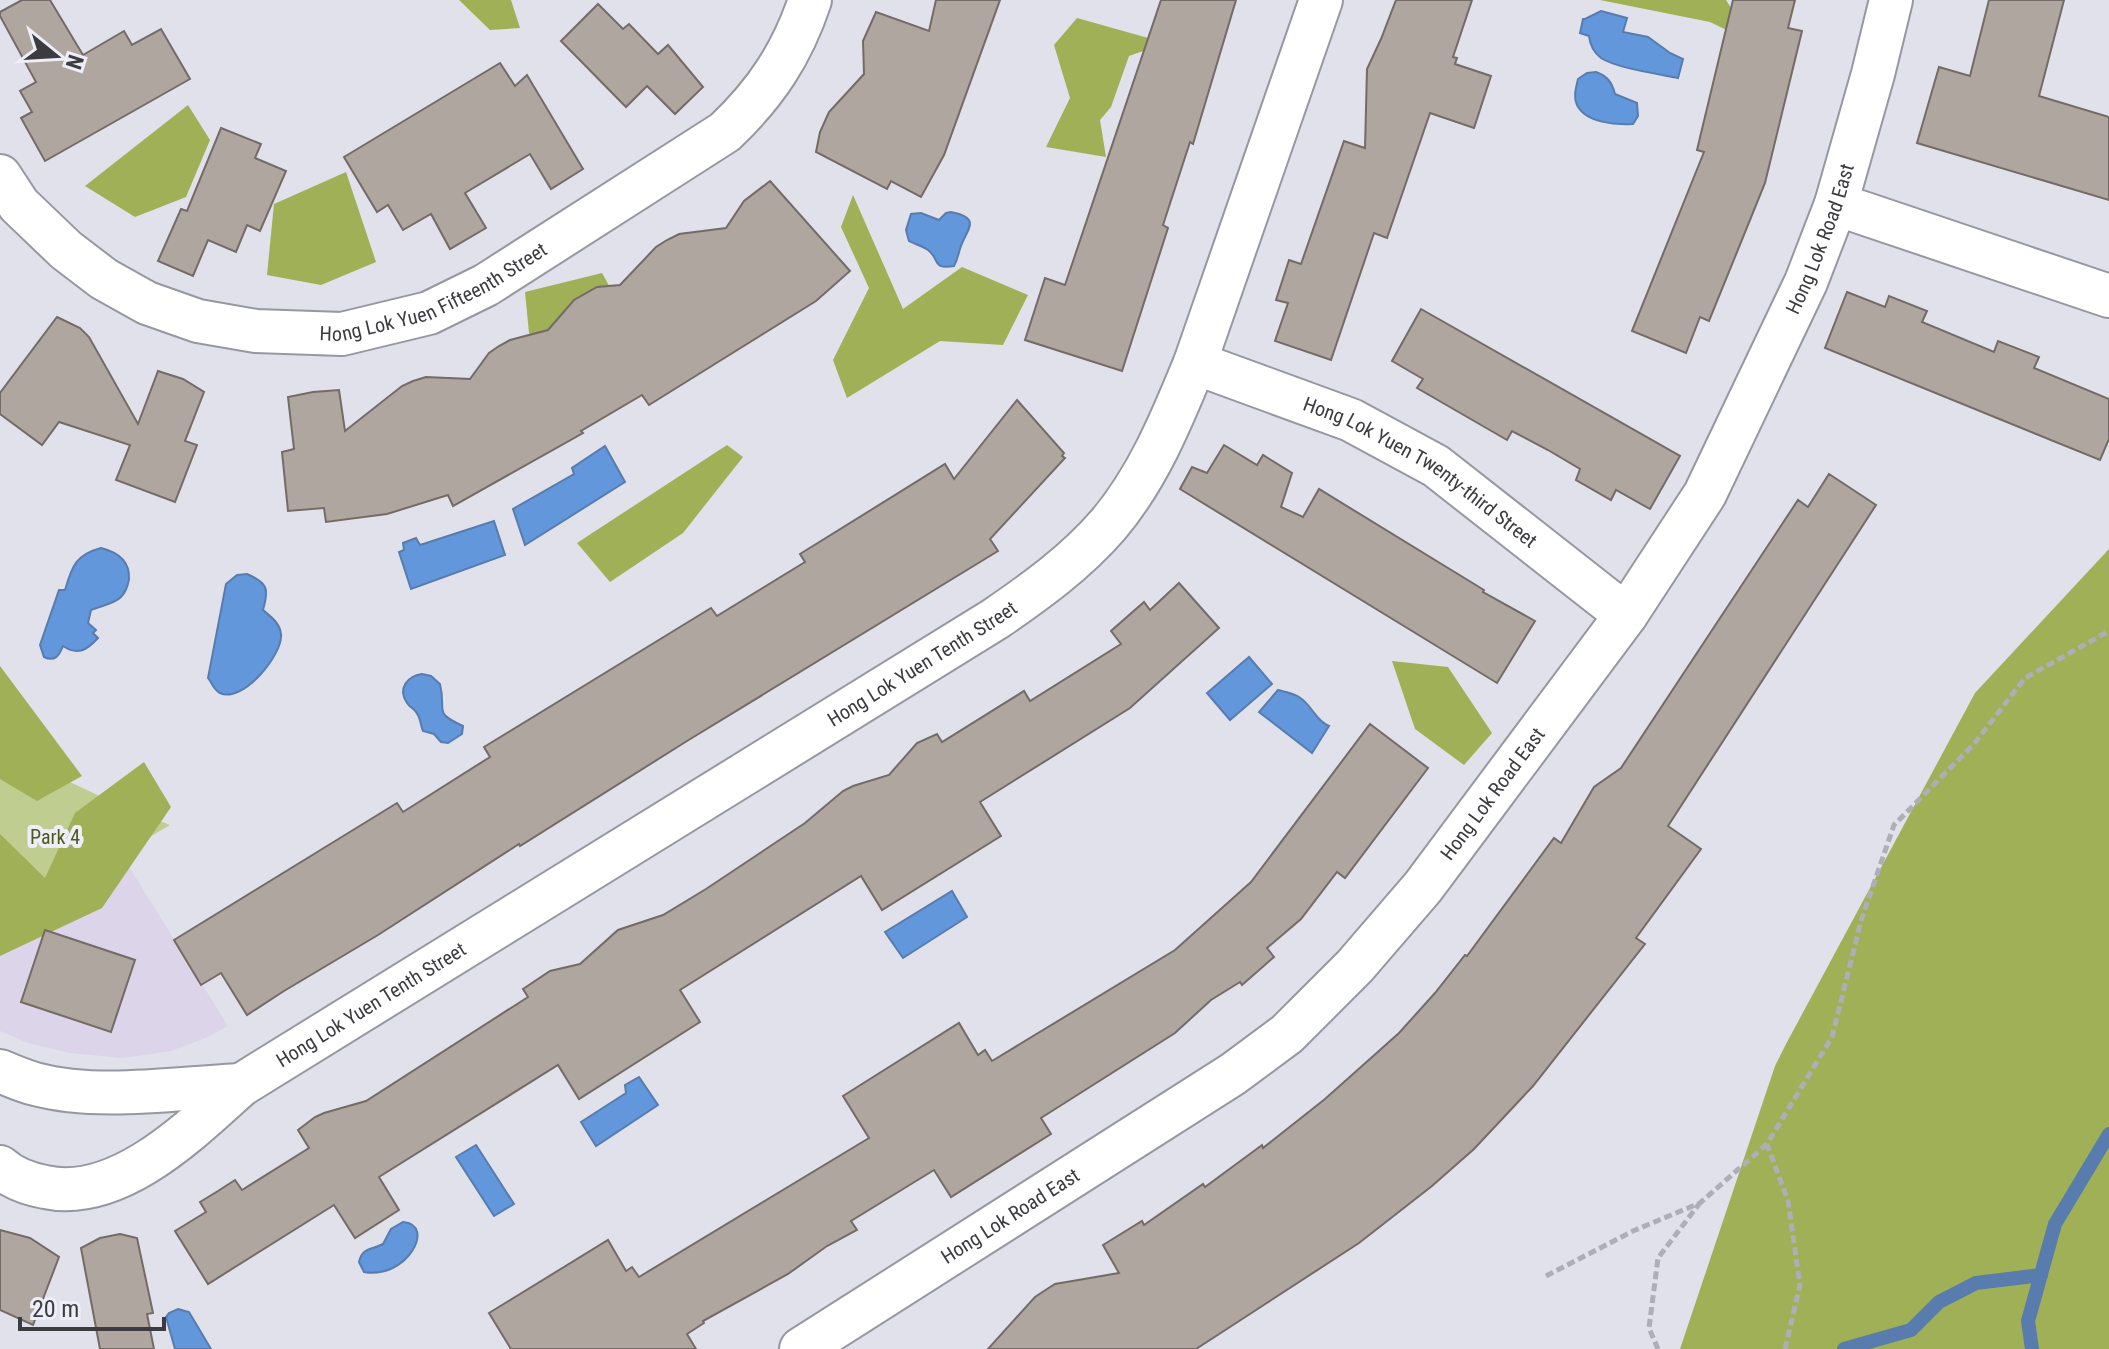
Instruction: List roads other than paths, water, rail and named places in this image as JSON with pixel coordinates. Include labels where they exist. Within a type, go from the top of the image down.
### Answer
[{"type":"street","name":"Hong Lok Yuen Fifteenth Street","points":[[0,176],[19,205],[66,250],[104,279],[147,303],[198,321],[256,331],[342,334],[371,328],[429,313],[486,285],[725,132],[751,108],[773,79],[799,33],[810,0]]},
{"type":"street","name":"Hong Lok Yuen Tenth Street","points":[[0,1167],[32,1185],[59,1191],[84,1189],[110,1181],[151,1159],[192,1129],[241,1085],[1038,590],[1078,556],[1109,524],[1135,487],[1162,439],[1195,363],[1321,0]]},
{"type":"street","name":"Hong Lok Road East","points":[[801,1349],[857,1334],[1287,1034],[1355,966],[1423,887],[1626,615],[1705,494],[1806,282],[1836,204],[1891,0]]},
{"type":"street","points":[[1836,204],[2109,296]]},
{"type":"street","name":"Hong Lok Yuen Twenty-third Street","points":[[1195,363],[1351,420],[1436,466],[1626,615]]},
{"type":"street","name":"Hong Lok Yuen Tenth Street","points":[[0,1071],[35,1084],[79,1091],[241,1085]]},
{"type":"water","points":[[1601,11],[1627,18],[1623,32],[1648,37],[1683,59],[1678,78],[1627,68],[1598,56],[1589,36],[1580,33],[1583,19]]},
{"type":"water","points":[[1596,72],[1608,80],[1615,94],[1637,103],[1638,116],[1633,124],[1594,119],[1581,111],[1575,96],[1578,79]]},
{"type":"water","points":[[951,212],[966,217],[970,225],[954,266],[942,266],[932,253],[909,241],[906,230],[911,214],[921,213],[939,220]]},
{"type":"water","points":[[605,446],[625,482],[525,545],[513,509],[574,474],[572,468]]},
{"type":"water","points":[[494,521],[505,555],[411,589],[399,552],[404,550],[403,543],[416,538],[420,545]]},
{"type":"water","points":[[101,548],[125,562],[129,579],[125,591],[115,601],[91,610],[88,623],[96,630],[93,633],[98,638],[90,646],[78,651],[63,646],[56,657],[44,657],[40,645],[59,590],[65,590],[80,558]]},
{"type":"water","points":[[247,574],[259,580],[265,588],[263,610],[279,626],[280,643],[260,676],[239,691],[220,693],[208,678],[226,584],[237,575]]},
{"type":"water","points":[[1249,657],[1272,684],[1230,720],[1207,693]]},
{"type":"water","points":[[422,674],[431,676],[440,684],[444,714],[463,726],[462,734],[448,743],[423,731],[418,714],[404,698],[406,684],[412,677]]},
{"type":"water","points":[[1278,690],[1299,697],[1329,726],[1312,753],[1259,712]]},
{"type":"water","points":[[952,891],[967,917],[903,958],[885,932]]},
{"type":"water","points":[[639,1077],[658,1105],[596,1146],[581,1122],[626,1093],[625,1085]]},
{"type":"water","points":[[476,1145],[514,1204],[494,1216],[456,1157]]},
{"type":"water","points":[[403,1222],[413,1225],[417,1232],[412,1251],[393,1268],[364,1272],[359,1262],[362,1254],[383,1244],[391,1229]]},
{"type":"water","points":[[178,1309],[189,1312],[211,1349],[175,1349],[166,1317]]},
{"type":"waterway","points":[[2032,1349],[2028,1321],[2055,1224],[2109,1134]]},
{"type":"waterway","points":[[1844,1349],[1911,1330],[1939,1302],[1976,1283],[2041,1275]]},
{"type":"park label","name":"Park 4","points":[[55,837]]}]
